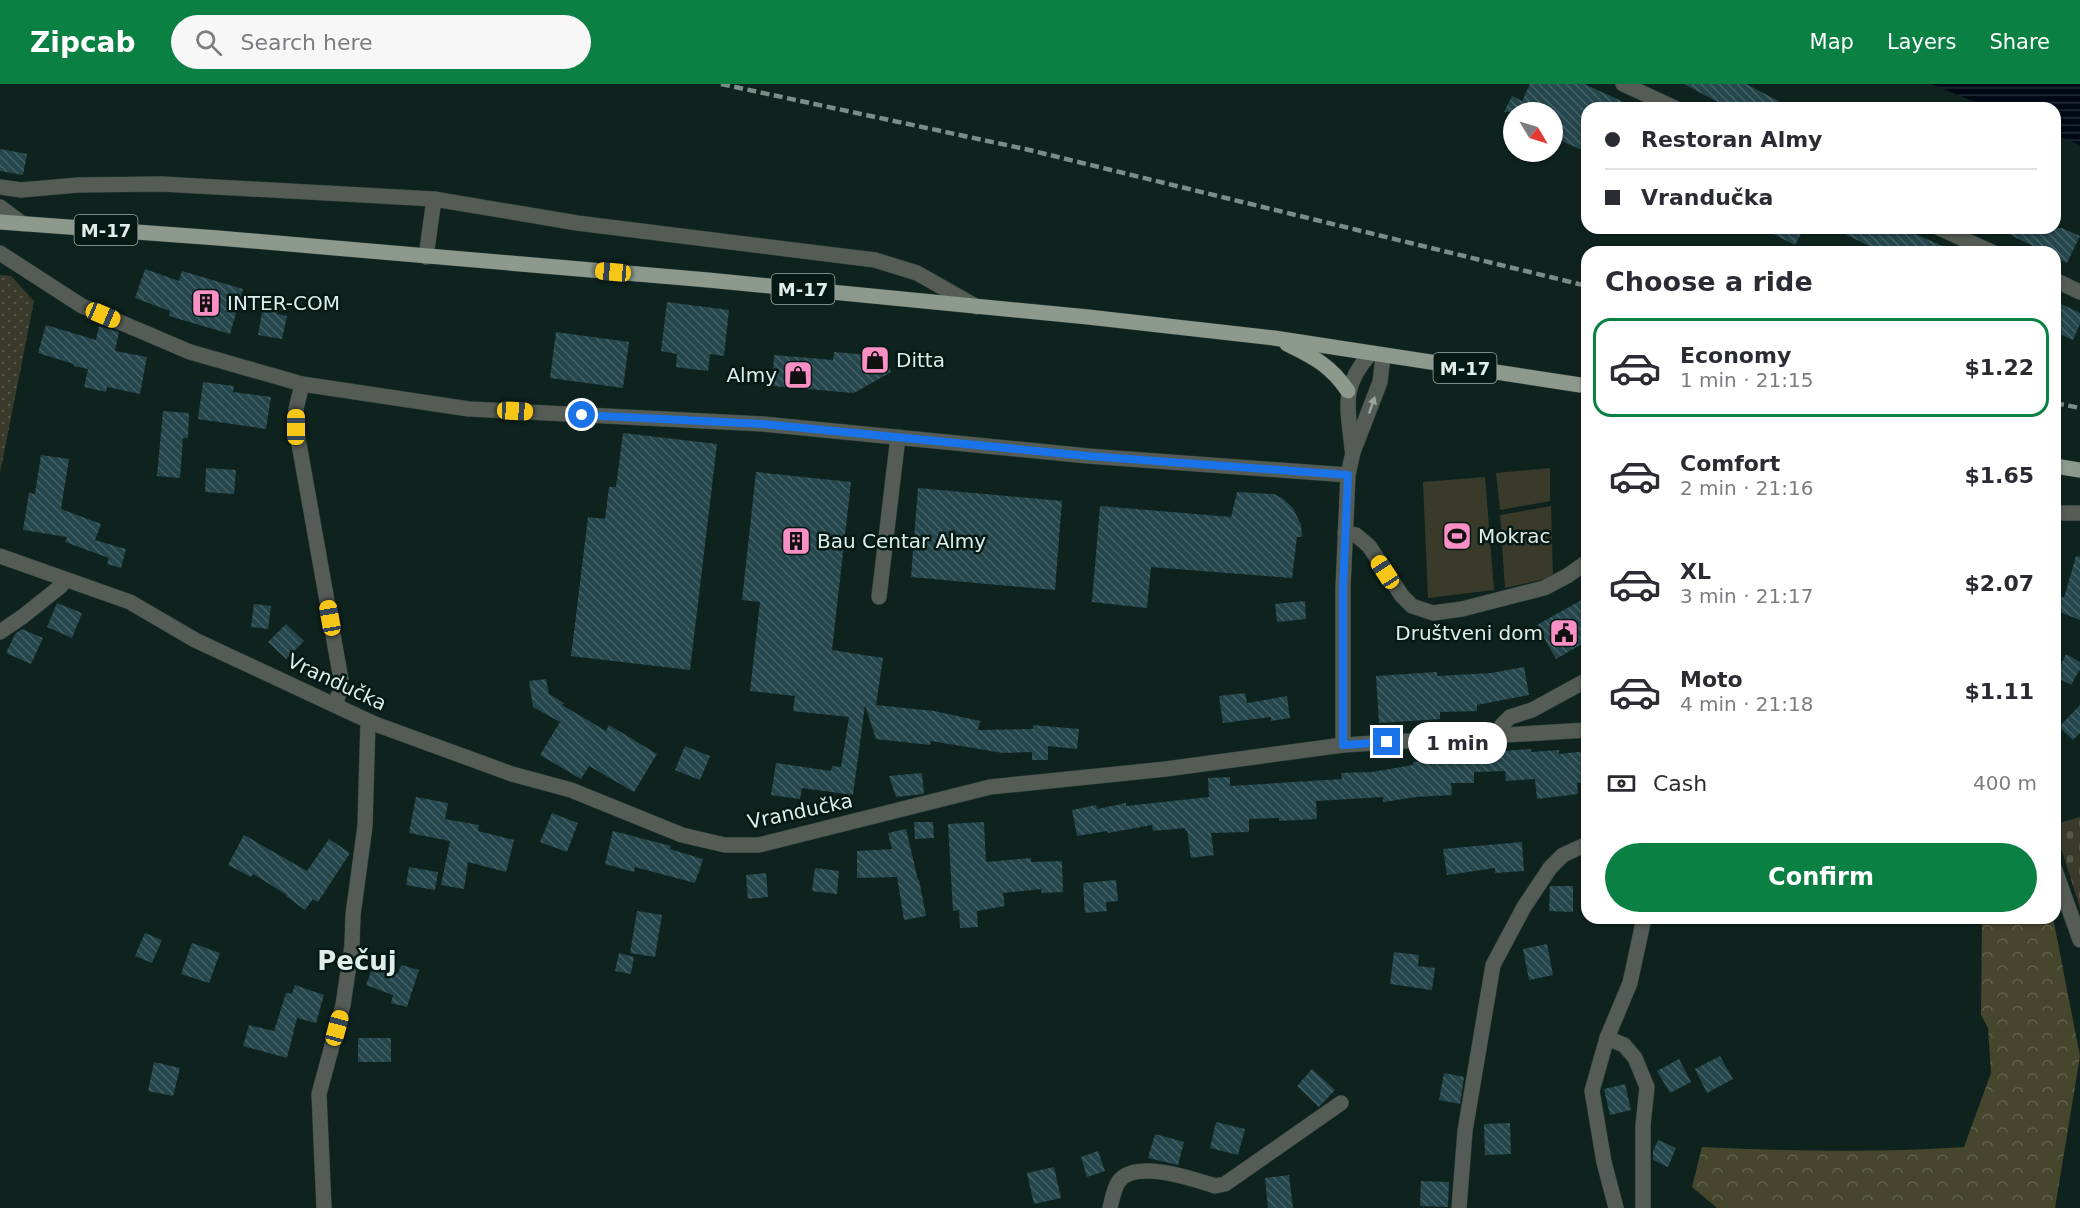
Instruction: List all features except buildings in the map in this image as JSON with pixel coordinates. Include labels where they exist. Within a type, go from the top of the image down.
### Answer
[{"type":"main road","name":"M-17","points":[[0,222],[218,238],[708,280],[977,306],[1274,338],[1581,385]]},
{"type":"main road","points":[[1274,338],[1325,364],[1337,375],[1348,391]]},
{"type":"main road","points":[[2061,467],[2080,470]]},
{"type":"street","points":[[1623,84],[1662,102]]},
{"type":"street","points":[[0,187],[21,190],[78,185],[162,184],[434,199],[577,223],[875,260],[917,273],[977,306]]},
{"type":"street","points":[[426,257],[434,199]]},
{"type":"street","points":[[0,207],[23,224]]},
{"type":"street","points":[[1952,234],[1979,246]]},
{"type":"street","points":[[0,253],[82,306],[190,352],[302,384],[470,409],[763,424],[1088,456],[1348,475]]},
{"type":"street","points":[[2061,283],[2080,292]]},
{"type":"street","points":[[1343,745],[1343,588],[1348,475],[1353,452],[1380,382],[1377,355],[1358,367],[1348,391],[1353,452]]},
{"type":"street","points":[[302,384],[296,409],[296,427],[342,685],[336,705]]},
{"type":"street","points":[[879,597],[898,437]]},
{"type":"street","points":[[2061,513],[2080,513]]},
{"type":"street","points":[[1345,533],[1356,535],[1369,546],[1402,596],[1412,606],[1433,614],[1544,588],[1581,566]]},
{"type":"street","name":"Vrandučka","points":[[0,556],[130,602],[195,640],[368,721],[512,774],[571,790],[682,835],[724,845],[759,845],[990,787],[1166,769],[1343,745],[1581,730]]},
{"type":"street","points":[[0,632],[61,586],[64,580]]},
{"type":"street","points":[[1497,735],[1502,725],[1510,717],[1532,710],[1581,683]]},
{"type":"street","points":[[324,1208],[319,1094],[343,1005],[352,945],[353,915],[365,826],[368,721]]},
{"type":"street","points":[[1460,1208],[1465,1131],[1493,965],[1524,907],[1550,868],[1563,855],[1581,847]]},
{"type":"street","points":[[2061,887],[2080,939]]},
{"type":"street","points":[[1616,1208],[1604,1162],[1592,1092],[1607,1038],[1630,983],[1643,924]]},
{"type":"street","points":[[1607,1038],[1624,1045],[1635,1058],[1647,1087],[1643,1125],[1643,1208]]},
{"type":"street","points":[[1110,1208],[1119,1181],[1134,1171],[1154,1171],[1215,1186],[1225,1184],[1341,1103]]},
{"type":"green space","points":[[0,275],[11,276],[34,301],[0,473]]},
{"type":"green space","name":"Mokrac","points":[[1550,468],[1550,501],[1500,510],[1496,473]]},
{"type":"green space","name":"Mokrac","points":[[1485,477],[1494,590],[1428,598],[1423,482]]},
{"type":"green space","name":"Mokrac","points":[[1551,506],[1553,577],[1505,588],[1500,515]]},
{"type":"green space","points":[[2080,817],[2080,908],[2061,848],[2061,822]]},
{"type":"green space","points":[[1982,924],[2054,924],[2080,1056],[2055,1208],[1717,1208],[1692,1187],[1702,1147],[1833,1151],[1964,1147],[1991,1073],[1988,1028],[1981,1015]]},
{"type":"shaded area","points":[[1931,84],[2080,84],[2080,145],[2061,137],[2061,102],[1975,102]]},
{"type":"railway","points":[[721,84],[1025,149],[1581,285]]},
{"type":"railway","points":[[2061,404],[2080,408]]},
{"type":"place","name":"INTER-COM","points":[[206,303]]},
{"type":"place","name":"Ditta","points":[[875,360]]},
{"type":"place","name":"Almy","points":[[798,375]]},
{"type":"place","name":"Mokrac","points":[[1457,536]]},
{"type":"place","name":"Bau Centar Almy","points":[[796,541]]},
{"type":"place","name":"Društveni dom","points":[[1564,633]]},
{"type":"district","name":"Pečuj","points":[[357,961]]},
{"type":"route","points":[[582,415],[763,424],[1088,456],[1348,475],[1343,588],[1343,745],[1387,742]]}]
